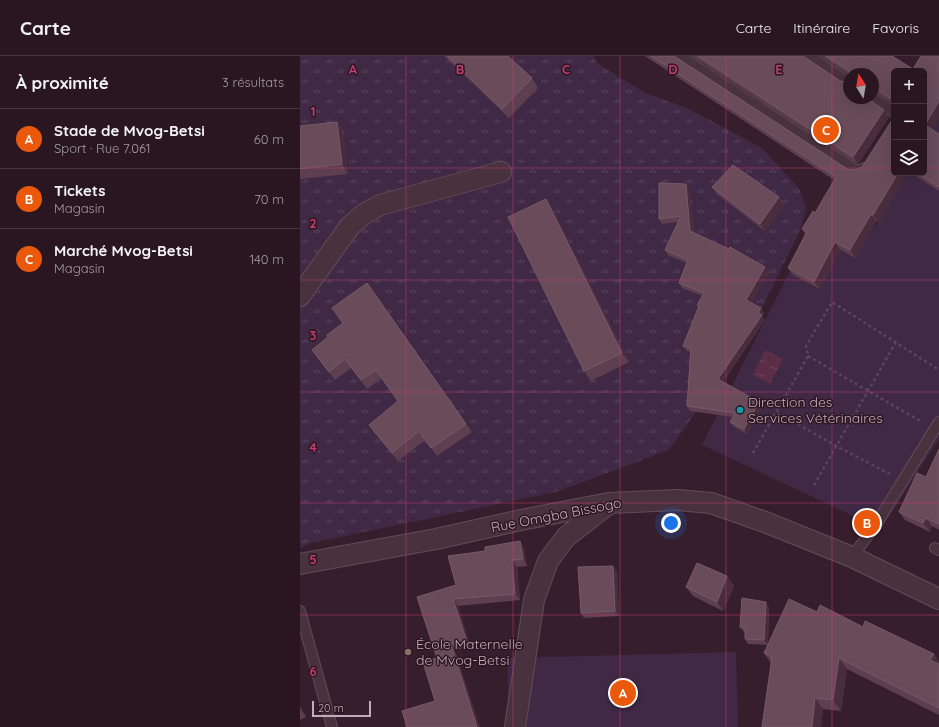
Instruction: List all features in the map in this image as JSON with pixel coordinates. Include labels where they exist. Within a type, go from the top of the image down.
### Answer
[{"type":"street","points":[[300,296],[350,226],[369,211],[380,205],[501,172]]},
{"type":"street","name":"Rue Omgba Bissogo","points":[[300,564],[436,540],[521,520],[609,503],[678,500],[711,503],[765,522],[852,557],[939,599]]},
{"type":"street","points":[[515,727],[534,600],[548,561],[566,537],[609,503]]},
{"type":"lane","points":[[680,56],[857,171],[862,170],[870,158]]},
{"type":"lane","points":[[809,56],[843,79]]},
{"type":"lane","points":[[879,102],[891,110]]},
{"type":"lane","points":[[852,557],[875,526],[937,426]]},
{"type":"lane","points":[[300,611],[332,727]]},
{"type":"path","points":[[753,453],[808,356],[806,346],[832,302],[939,370]]},
{"type":"path","points":[[814,485],[896,342]]},
{"type":"path","points":[[808,356],[868,391],[937,426]]},
{"type":"path","points":[[776,412],[836,446],[903,480]]},
{"type":"green space","points":[[300,56],[594,56],[597,63],[645,93],[685,107],[762,148],[800,190],[806,208],[802,226],[746,341],[669,450],[556,492],[311,543],[300,548]]},
{"type":"green space","points":[[939,117],[939,439],[881,529],[702,445],[828,196],[876,226],[905,176],[927,176],[927,138]]},
{"type":"green space","points":[[736,652],[738,727],[509,727],[507,658]]},
{"type":"water","points":[[765,350],[783,359],[770,384],[753,375]]},
{"type":"building","points":[[447,56],[508,56],[532,78],[502,109]]},
{"type":"building","points":[[651,56],[674,56],[849,170],[862,167],[891,122],[891,176],[896,176],[873,215],[871,214],[850,250],[835,242],[814,282],[788,268],[807,232],[802,229],[813,211],[815,213],[836,177]]},
{"type":"building","points":[[698,56],[803,56],[843,82],[843,104],[876,104],[884,110],[853,157]]},
{"type":"building","points":[[826,56],[892,56],[911,68],[891,68],[891,99],[879,91],[879,68],[845,68]]},
{"type":"building","points":[[921,56],[939,56],[939,101],[927,122],[927,68],[914,68]]},
{"type":"building","points":[[337,122],[342,164],[300,169],[300,126]]},
{"type":"building","points":[[927,126],[939,134],[939,187],[922,176],[927,176]]},
{"type":"building","points":[[733,165],[779,197],[760,224],[712,187]]},
{"type":"building","points":[[659,183],[686,184],[690,231],[729,249],[730,247],[765,267],[746,300],[761,308],[758,313],[762,315],[718,379],[759,402],[744,429],[730,422],[735,413],[687,406],[691,349],[683,346],[699,306],[697,305],[704,293],[679,283],[688,260],[665,250],[681,216],[659,219]]},
{"type":"building","points":[[546,199],[622,353],[584,371],[508,217]]},
{"type":"building","points":[[367,283],[466,424],[431,448],[419,431],[392,453],[369,425],[398,401],[376,370],[361,380],[345,359],[329,372],[312,350],[328,337],[327,335],[343,323],[332,308]]},
{"type":"building","points":[[939,449],[939,524],[926,518],[923,523],[899,512],[917,473],[926,477]]},
{"type":"building","points":[[520,541],[523,559],[512,560],[515,594],[453,599],[466,639],[451,644],[477,727],[407,727],[402,711],[435,701],[423,662],[437,658],[417,597],[456,585],[448,556],[485,551],[485,547]]},
{"type":"building","points":[[697,563],[727,576],[717,602],[686,587]]},
{"type":"building","points":[[613,566],[615,611],[581,613],[578,567]]},
{"type":"building","points":[[742,598],[766,602],[764,640],[745,639],[745,628],[740,627]]},
{"type":"building","points":[[789,599],[817,612],[820,605],[863,627],[865,621],[934,654],[930,660],[939,664],[939,708],[839,658],[833,700],[815,698],[812,727],[762,727],[772,657],[764,653]]},
{"type":"place","name":"Marché Mvog-Betsi","points":[[826,130]]},
{"type":"place","name":"Direction des Services Vétérinaires","points":[[740,410]]},
{"type":"place","name":"Tickets","points":[[867,523]]},
{"type":"place","name":"École Maternelle de Mvog-Betsi","points":[[408,652]]},
{"type":"place","name":"Stade de Mvog-Betsi","points":[[623,693]]}]
